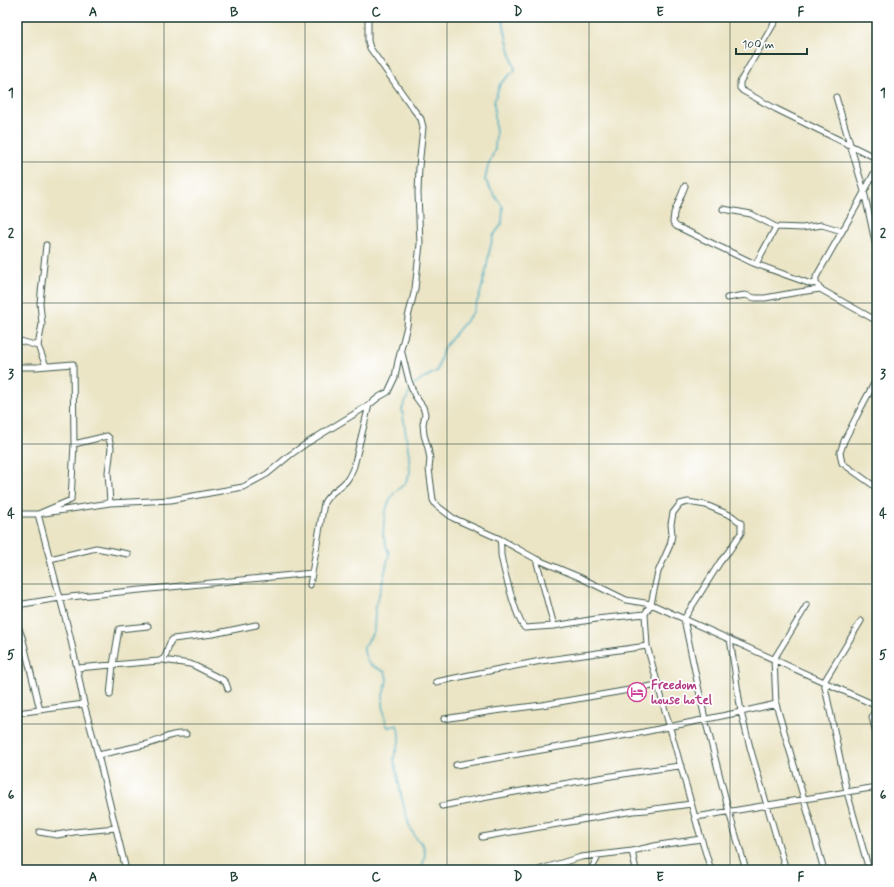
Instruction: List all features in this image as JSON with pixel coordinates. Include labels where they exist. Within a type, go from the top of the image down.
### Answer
[{"type":"street","points":[[17,514],[38,514],[110,503],[171,500],[243,486],[267,474],[307,443],[369,406],[379,397],[388,392],[395,377],[415,289],[420,244],[418,193],[423,127],[421,119],[370,48],[368,41],[368,17]]},
{"type":"street","points":[[777,18],[740,82],[740,88],[776,109],[872,156],[877,156]]},
{"type":"street","points":[[836,97],[864,191],[877,251]]},
{"type":"street","points":[[877,168],[816,277],[816,284],[820,289],[877,321]]},
{"type":"street","points":[[685,186],[674,213],[673,222],[676,226],[756,264],[811,284],[816,284]]},
{"type":"street","points":[[723,209],[751,214],[776,227],[802,228],[822,225],[842,231]]},
{"type":"street","points":[[756,264],[776,227]]},
{"type":"street","points":[[46,245],[40,304],[42,324],[38,346],[46,366]]},
{"type":"street","points":[[727,298],[746,295],[755,298],[765,298],[820,289]]},
{"type":"street","points":[[17,340],[38,346]]},
{"type":"street","points":[[401,349],[408,381],[415,396],[423,407],[425,414],[423,424],[424,435],[430,460],[429,469],[433,500],[436,505],[453,518],[626,600],[651,604],[877,706],[872,717],[877,737]]},
{"type":"street","points":[[17,367],[73,364],[74,444],[71,500],[38,514]]},
{"type":"street","points":[[877,378],[844,441],[840,452],[842,463],[877,488]]},
{"type":"street","points":[[310,585],[324,503],[331,494],[343,485],[351,474],[369,406]]},
{"type":"street","points":[[74,444],[107,436],[109,438],[111,448],[108,472],[110,503]]},
{"type":"street","points":[[711,870],[647,646],[645,614],[651,604],[658,572],[670,545],[673,513],[680,504],[688,502],[706,505],[732,516],[741,523],[741,533],[730,551],[720,562],[684,619],[705,719],[729,812],[746,870]]},
{"type":"street","points":[[38,514],[70,636],[84,704],[126,870]]},
{"type":"street","points":[[500,539],[505,573],[522,626],[525,628],[554,626],[596,619],[645,614]]},
{"type":"street","points":[[50,559],[96,548],[128,554]]},
{"type":"street","points":[[536,558],[554,626]]},
{"type":"street","points":[[17,605],[60,598],[312,573]]},
{"type":"street","points":[[807,605],[774,659],[776,704],[824,870]]},
{"type":"street","points":[[861,621],[824,682],[847,792],[869,870]]},
{"type":"street","points":[[17,623],[20,640],[40,710]]},
{"type":"street","points":[[163,660],[166,657],[169,642],[173,639],[213,634],[256,625]]},
{"type":"street","points":[[110,695],[119,629],[148,626]]},
{"type":"street","points":[[730,639],[741,712],[786,870]]},
{"type":"street","points":[[436,682],[541,661],[647,646]]},
{"type":"street","points":[[77,668],[163,660],[195,666],[223,680],[228,689]]},
{"type":"street","points":[[444,719],[542,705],[658,685]]},
{"type":"street","points":[[17,713],[84,704]]},
{"type":"street","points":[[456,765],[639,732],[776,704]]},
{"type":"street","points":[[98,755],[148,744],[178,733],[186,734]]},
{"type":"street","points":[[442,806],[552,785],[681,766]]},
{"type":"street","points":[[696,817],[877,787]]},
{"type":"street","points":[[482,837],[633,811],[691,804]]},
{"type":"street","points":[[39,832],[57,836],[74,832],[116,828]]},
{"type":"street","points":[[541,869],[581,857],[632,851],[701,839]]},
{"type":"street","points":[[632,851],[636,870]]},
{"type":"street","points":[[593,870],[593,866],[599,855]]},
{"type":"waterway","points":[[413,385],[437,371],[443,349],[473,312],[480,294],[493,236],[502,224],[503,207],[485,180],[488,166],[495,149],[496,135],[494,102],[500,84],[515,70],[502,17]]},
{"type":"waterway","points":[[411,389],[402,409],[409,455],[410,473],[405,483],[394,493],[389,501],[385,513],[383,535],[389,554],[375,610],[374,631],[364,647],[364,652],[369,664],[385,672],[387,678],[383,695],[386,724],[388,727],[397,725],[398,727],[399,741],[394,759],[409,825],[416,838],[423,845],[425,853],[422,870]]},
{"type":"place","name":"Freedom house hotel","points":[[637,692]]}]
